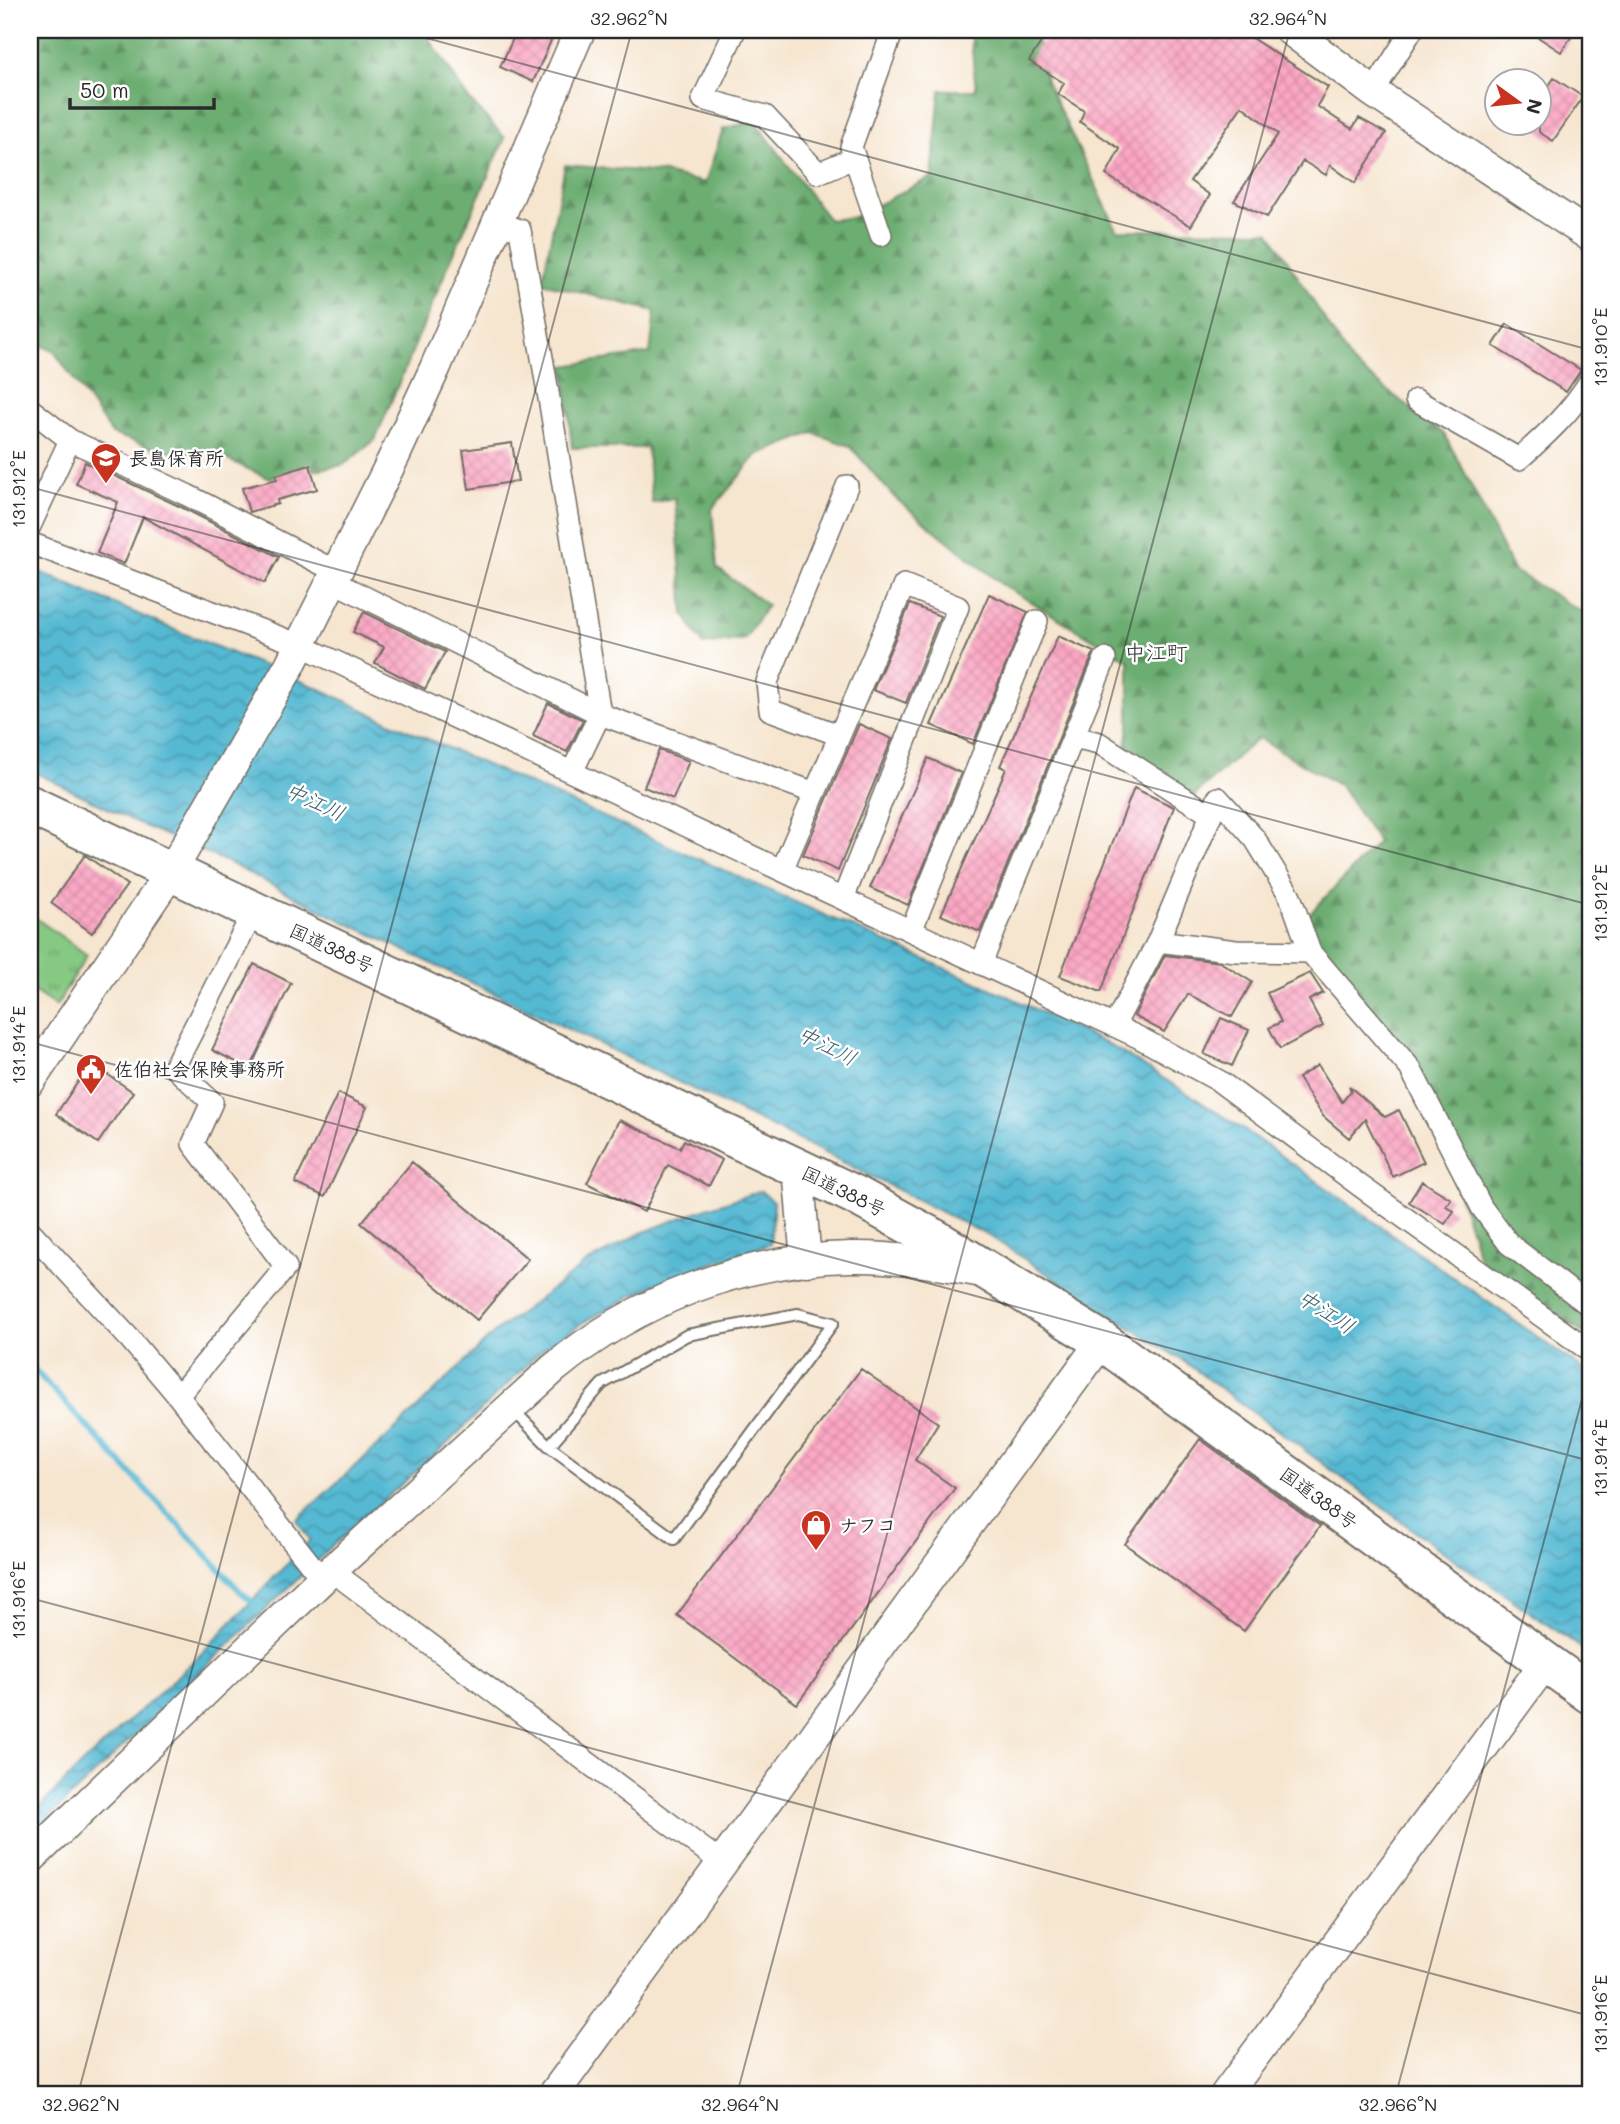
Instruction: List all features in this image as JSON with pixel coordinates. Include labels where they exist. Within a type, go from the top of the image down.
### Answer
[{"type":"highway","name":"国道388号","points":[[30,805],[175,865],[254,911],[894,1216],[994,1273],[1102,1341],[1590,1694]]},
{"type":"street","points":[[30,1081],[175,865],[295,655],[436,366],[580,30]]},
{"type":"street","points":[[735,30],[703,99],[765,116],[818,173],[854,158]]},
{"type":"street","points":[[881,235],[851,147],[893,30]]},
{"type":"street","points":[[1290,30],[1373,92],[1590,236]]},
{"type":"street","points":[[1373,92],[1412,30]]},
{"type":"street","points":[[498,223],[520,230],[600,714],[572,772]]},
{"type":"street","points":[[1416,400],[1519,459],[1558,424],[1590,381]]},
{"type":"street","points":[[30,410],[70,440],[187,495],[335,577],[600,714],[815,793]]},
{"type":"street","points":[[30,526],[70,440]]},
{"type":"street","points":[[839,735],[769,710],[767,682],[847,485]]},
{"type":"street","points":[[30,544],[572,772],[1140,1038],[1220,1081],[1590,1351]]},
{"type":"street","points":[[782,870],[904,585],[958,607],[843,900]]},
{"type":"street","points":[[911,931],[1037,621]]},
{"type":"street","points":[[981,964],[1105,659]]},
{"type":"street","points":[[1074,737],[1099,743],[1211,815]]},
{"type":"street","points":[[1114,1026],[1158,942],[1218,798],[1255,839],[1290,896],[1310,952],[1410,1068],[1482,1208],[1509,1244],[1590,1306]]},
{"type":"street","points":[[178,1396],[286,1267],[193,1144],[212,1102],[174,1067],[254,911]]},
{"type":"street","points":[[1158,942],[1236,951],[1310,952]]},
{"type":"street","points":[[798,1168],[806,1261]]},
{"type":"street","points":[[30,1231],[130,1339],[297,1546],[322,1573],[722,1863]]},
{"type":"street","points":[[30,1859],[322,1573],[571,1354],[623,1320],[695,1287],[746,1271],[806,1261],[850,1257],[907,1259],[994,1273]]},
{"type":"street","points":[[554,2094],[1102,1341]]},
{"type":"street","points":[[1226,2094],[1546,1662]]},
{"type":"lane","points":[[511,1408],[549,1446],[674,1539],[833,1322],[798,1314],[687,1335],[602,1384],[549,1446]]},
{"type":"green space","points":[[30,30],[424,30],[467,97],[505,138],[375,440],[343,465],[268,478],[215,454],[163,451],[112,434],[53,350],[30,342]]},
{"type":"green space","points":[[970,30],[1035,30],[1046,81],[1117,230],[1269,231],[1352,363],[1444,434],[1513,570],[1590,617],[1590,1338],[1480,1261],[1418,1065],[1301,923],[1378,842],[1340,786],[1258,738],[1193,797],[1125,756],[1129,726],[1129,661],[1001,584],[895,498],[850,446],[813,433],[757,455],[712,509],[717,568],[767,605],[745,639],[703,645],[684,614],[675,498],[652,503],[647,448],[572,448],[564,366],[650,353],[655,311],[542,283],[565,165],[664,173],[705,183],[723,129],[755,121],[829,220],[854,217],[932,177],[940,90],[976,90]]},
{"type":"green space","points":[[30,914],[87,955],[56,1006],[30,989]]},
{"type":"water","name":"中江川","points":[[30,568],[318,688],[1012,998],[1111,1046],[1250,1134],[1590,1374],[1590,1654],[1435,1546],[1182,1360],[991,1237],[807,1144],[333,916],[225,861],[142,825],[30,770]]},
{"type":"water","points":[[761,1191],[774,1203],[770,1244],[678,1275],[631,1296],[543,1349],[447,1444],[331,1547],[41,1825],[31,1816],[80,1766],[200,1655],[310,1540],[296,1520],[396,1429],[494,1333],[585,1264],[641,1233]]},
{"type":"building","points":[[517,30],[540,30],[553,36],[533,82],[500,67]]},
{"type":"building","points":[[1049,30],[1239,30],[1328,87],[1317,106],[1352,129],[1359,118],[1386,133],[1355,183],[1330,165],[1326,175],[1303,161],[1267,217],[1234,201],[1278,134],[1242,106],[1190,181],[1210,195],[1191,226],[1106,175],[1120,149],[1080,122],[1084,111],[1058,94],[1064,83],[1029,61]]},
{"type":"building","points":[[1527,30],[1576,30],[1561,52]]},
{"type":"building","points":[[1554,78],[1583,97],[1553,141],[1545,136],[1554,136]]},
{"type":"building","points":[[1507,324],[1581,370],[1566,392],[1493,346]]},
{"type":"building","points":[[512,443],[518,481],[469,489],[463,450]]},
{"type":"building","points":[[85,462],[279,557],[265,583],[143,517],[124,564],[97,553],[118,502],[76,484]]},
{"type":"building","points":[[310,465],[317,489],[277,500],[278,504],[249,512],[242,488],[277,479],[276,475]]},
{"type":"building","points":[[989,594],[1028,612],[973,744],[931,725]]},
{"type":"building","points":[[910,604],[940,616],[906,703],[873,690]]},
{"type":"building","points":[[364,612],[445,652],[425,689],[375,663],[384,647],[353,632]]},
{"type":"building","points":[[1058,636],[1094,652],[980,932],[941,915],[1006,769],[1000,766]]},
{"type":"building","points":[[548,703],[583,720],[567,752],[533,736]]},
{"type":"building","points":[[859,724],[892,739],[838,871],[803,855]]},
{"type":"building","points":[[659,750],[689,761],[673,799],[644,787]]},
{"type":"building","points":[[928,758],[961,773],[908,905],[870,888]]},
{"type":"building","points":[[1134,788],[1174,807],[1101,992],[1060,976]]},
{"type":"building","points":[[85,855],[127,885],[92,933],[51,903]]},
{"type":"building","points":[[1165,955],[1220,962],[1252,982],[1232,1017],[1188,994],[1164,1032],[1134,1016]]},
{"type":"building","points":[[254,964],[291,983],[250,1069],[212,1050]]},
{"type":"building","points":[[1310,973],[1323,993],[1309,1000],[1323,1026],[1280,1049],[1269,1028],[1281,1022],[1267,993]]},
{"type":"building","points":[[1221,1018],[1249,1030],[1232,1066],[1204,1054]]},
{"type":"building","points":[[91,1063],[133,1092],[98,1143],[56,1114]]},
{"type":"building","points":[[1318,1065],[1342,1102],[1351,1091],[1349,1086],[1385,1117],[1399,1110],[1424,1162],[1393,1177],[1365,1119],[1349,1138],[1323,1116],[1298,1078]]},
{"type":"building","points":[[338,1093],[367,1107],[325,1197],[295,1183]]},
{"type":"building","points":[[619,1120],[680,1148],[684,1140],[722,1160],[709,1186],[668,1165],[644,1212],[587,1183]]},
{"type":"building","points":[[412,1162],[528,1259],[477,1320],[361,1223]]},
{"type":"building","points":[[1422,1181],[1451,1199],[1446,1206],[1454,1211],[1445,1224],[1409,1202]]},
{"type":"building","name":"ナフコ","points":[[861,1369],[938,1423],[915,1460],[955,1488],[797,1704],[677,1615]]},
{"type":"building","points":[[1200,1439],[1320,1526],[1244,1631],[1125,1544]]},
{"type":"waterway","points":[[30,1365],[257,1606]]},
{"type":"waterway","points":[[30,1824],[40,1814]]},
{"type":"place","name":"長島保育所","points":[[106,485]]},
{"type":"place","name":"佐伯社会保険事務所","points":[[91,1096]]},
{"type":"place","name":"ナフコ","points":[[816,1552]]},
{"type":"district","name":"中江町","points":[[1156,653]]}]
